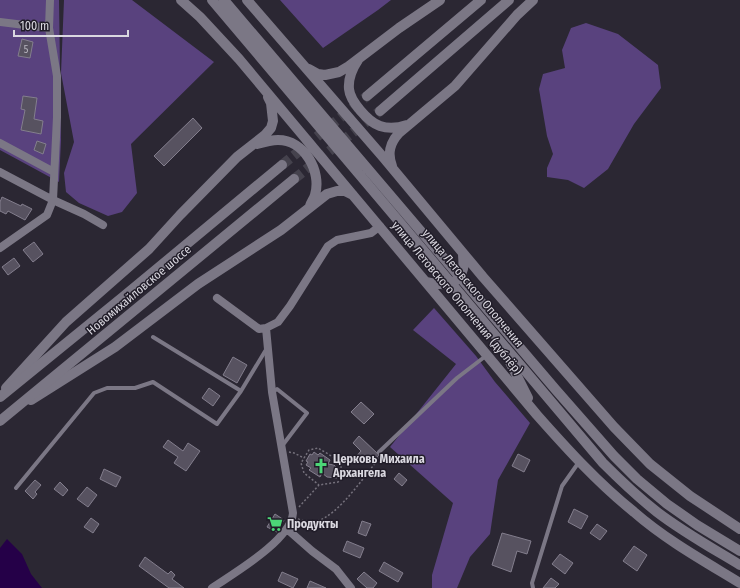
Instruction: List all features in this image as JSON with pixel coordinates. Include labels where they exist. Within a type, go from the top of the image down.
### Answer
[{"type":"street","points":[[0,248],[47,214],[52,200],[57,117],[57,76],[49,28],[50,0]]},
{"type":"street","name":"улица Летовского Ополчения (дублёр)","points":[[181,0],[205,22],[265,90],[537,415],[579,462],[635,513],[664,535],[740,583]]},
{"type":"street","name":"улица Летовского Ополчения","points":[[212,0],[456,280],[614,456],[637,479],[667,504],[697,525],[740,551]]},
{"type":"street","name":"улица Летовского Ополчения","points":[[224,0],[456,280],[495,334],[603,462],[627,486],[658,512],[690,535],[740,565]]},
{"type":"street","points":[[247,0],[614,427],[650,464],[690,496],[740,529]]},
{"type":"street","points":[[303,64],[318,74],[332,74],[349,66],[399,28],[440,0]]},
{"type":"street","points":[[367,96],[481,0]]},
{"type":"street","points":[[380,111],[509,0]]},
{"type":"street","points":[[394,170],[389,154],[390,146],[394,139],[454,86],[517,15],[534,0]]},
{"type":"street","points":[[0,22],[49,28]]},
{"type":"street","points":[[361,56],[353,68],[349,80],[349,91],[354,101],[362,112],[379,126],[390,128],[410,124]]},
{"type":"street","points":[[0,396],[66,322],[149,249],[217,176],[237,157],[268,132],[273,121],[271,103],[265,90]]},
{"type":"street","points":[[252,146],[268,141],[279,140],[298,146],[306,154],[312,162],[317,185],[315,195],[309,208]]},
{"type":"street","points":[[0,143],[54,172]]},
{"type":"street","name":"Новомихайловское шоссе","points":[[0,396],[123,297],[282,165]]},
{"type":"street","points":[[0,172],[103,225]]},
{"type":"street","name":"Новомихайловское шоссе","points":[[3,419],[294,179]]},
{"type":"street","points":[[3,419],[115,347],[198,284],[281,230],[326,194],[345,191],[354,196]]},
{"type":"street","points":[[217,298],[259,329],[266,328],[278,322],[290,306],[328,246],[337,240],[371,233],[380,226]]},
{"type":"street","points":[[427,282],[441,286],[456,280],[463,268],[463,253]]},
{"type":"street","points":[[212,588],[265,551],[287,529],[292,515],[272,392],[266,328]]},
{"type":"street","points":[[495,334],[537,415]]},
{"type":"street","points":[[287,529],[312,551],[336,569],[351,588]]},
{"type":"lane","points":[[153,337],[241,391]]},
{"type":"lane","points":[[16,488],[94,393],[107,388],[135,388],[153,382],[217,424],[241,391],[268,347]]},
{"type":"lane","points":[[379,452],[457,378],[488,355]]},
{"type":"lane","points":[[272,392],[277,389],[307,413],[282,449]]},
{"type":"lane","points":[[533,588],[532,583],[562,486],[579,462]]},
{"type":"path","points":[[319,485],[304,473],[301,463],[309,450],[318,448],[336,458],[342,468],[342,476],[338,482],[319,485],[292,515],[307,522],[317,521],[331,514],[347,498],[387,448],[389,443]]},
{"type":"path","points":[[282,449],[294,452],[304,458]]},
{"type":"shaded area","points":[[0,0],[59,0],[61,140],[59,182],[0,150]]},
{"type":"shaded area","points":[[64,0],[132,0],[214,62],[131,144],[137,193],[122,212],[108,216],[79,203],[66,192],[64,173],[74,142],[61,73]]},
{"type":"shaded area","points":[[280,0],[391,0],[323,48]]},
{"type":"shaded area","points":[[586,23],[618,34],[658,65],[661,88],[634,124],[608,169],[584,188],[568,180],[547,177],[547,168],[553,154],[547,136],[539,89],[543,74],[565,68],[562,50],[571,28]]},
{"type":"shaded area","points":[[434,308],[476,356],[495,382],[530,423],[498,480],[490,534],[470,557],[457,588],[432,588],[432,575],[453,503],[390,447],[456,364],[413,330]]},
{"type":"shaded area","points":[[7,539],[22,554],[31,574],[42,588],[0,588],[0,548]]},
{"type":"building","points":[[22,39],[33,42],[30,58],[18,56]]},
{"type":"building","points":[[23,96],[37,98],[34,119],[43,121],[41,134],[21,130],[25,110],[21,109]]},
{"type":"building","points":[[193,118],[202,128],[164,166],[154,156]]},
{"type":"building","points":[[37,141],[46,144],[43,154],[34,150]]},
{"type":"building","points":[[2,197],[21,206],[22,204],[32,209],[25,220],[8,211],[6,214],[0,211],[0,202]]},
{"type":"building","points":[[34,242],[43,254],[33,262],[23,250]]},
{"type":"building","points":[[14,258],[20,266],[8,275],[2,267]]},
{"type":"building","points":[[233,357],[247,365],[237,383],[223,375]]},
{"type":"building","points":[[209,388],[220,396],[213,406],[202,398]]},
{"type":"building","points":[[361,402],[374,414],[364,424],[351,412]]},
{"type":"building","points":[[359,436],[379,455],[372,463],[365,458],[361,463],[355,458],[361,451],[353,443]]},
{"type":"building","points":[[168,440],[183,451],[188,443],[200,451],[186,471],[174,463],[178,457],[163,447]]},
{"type":"building","name":"Церковь Михаила Архангела","points":[[314,452],[318,455],[320,453],[330,460],[328,464],[334,465],[340,472],[337,478],[327,477],[322,473],[320,477],[309,470],[311,468],[306,465],[308,462],[306,461],[310,454],[312,455]]},
{"type":"building","points":[[518,454],[530,460],[524,472],[512,466]]},
{"type":"building","points":[[104,469],[121,477],[116,487],[100,479]]},
{"type":"building","points":[[399,473],[407,480],[402,486],[394,479]]},
{"type":"building","points":[[35,480],[41,485],[35,492],[37,494],[33,499],[25,491]]},
{"type":"building","points":[[60,482],[68,490],[63,496],[54,489]]},
{"type":"building","points":[[87,487],[97,495],[88,507],[77,499]]},
{"type":"building","points":[[574,509],[588,516],[581,529],[568,522]]},
{"type":"building","name":"Продукты","points":[[275,514],[284,520],[277,532],[267,527]]},
{"type":"building","points":[[91,518],[99,524],[93,533],[84,527]]},
{"type":"building","points":[[362,521],[371,524],[366,536],[358,533]]},
{"type":"building","points":[[597,524],[607,531],[600,540],[590,533]]},
{"type":"building","points":[[502,533],[531,541],[527,554],[517,551],[511,572],[492,565]]},
{"type":"building","points":[[347,541],[364,548],[360,558],[343,551]]},
{"type":"building","points":[[634,546],[647,555],[637,571],[623,561]]},
{"type":"building","points":[[560,554],[573,563],[565,574],[552,564]]},
{"type":"building","points":[[145,557],[168,574],[171,571],[175,575],[172,579],[184,588],[169,588],[139,566]]},
{"type":"building","points":[[384,562],[403,573],[398,582],[379,571]]},
{"type":"building","points":[[282,572],[298,579],[293,588],[278,581]]},
{"type":"building","points":[[364,572],[377,583],[373,588],[367,588],[357,579]]},
{"type":"building","points":[[551,578],[559,584],[555,588],[543,588]]},
{"type":"building","points":[[310,581],[326,588],[307,588]]},
{"type":"tunnel","points":[[282,165],[367,96]]},
{"type":"tunnel","points":[[294,179],[380,111]]},
{"type":"place","name":"Церковь Михаила Архангела","points":[[321,466]]},
{"type":"place","name":"Продукты","points":[[275,524]]}]
